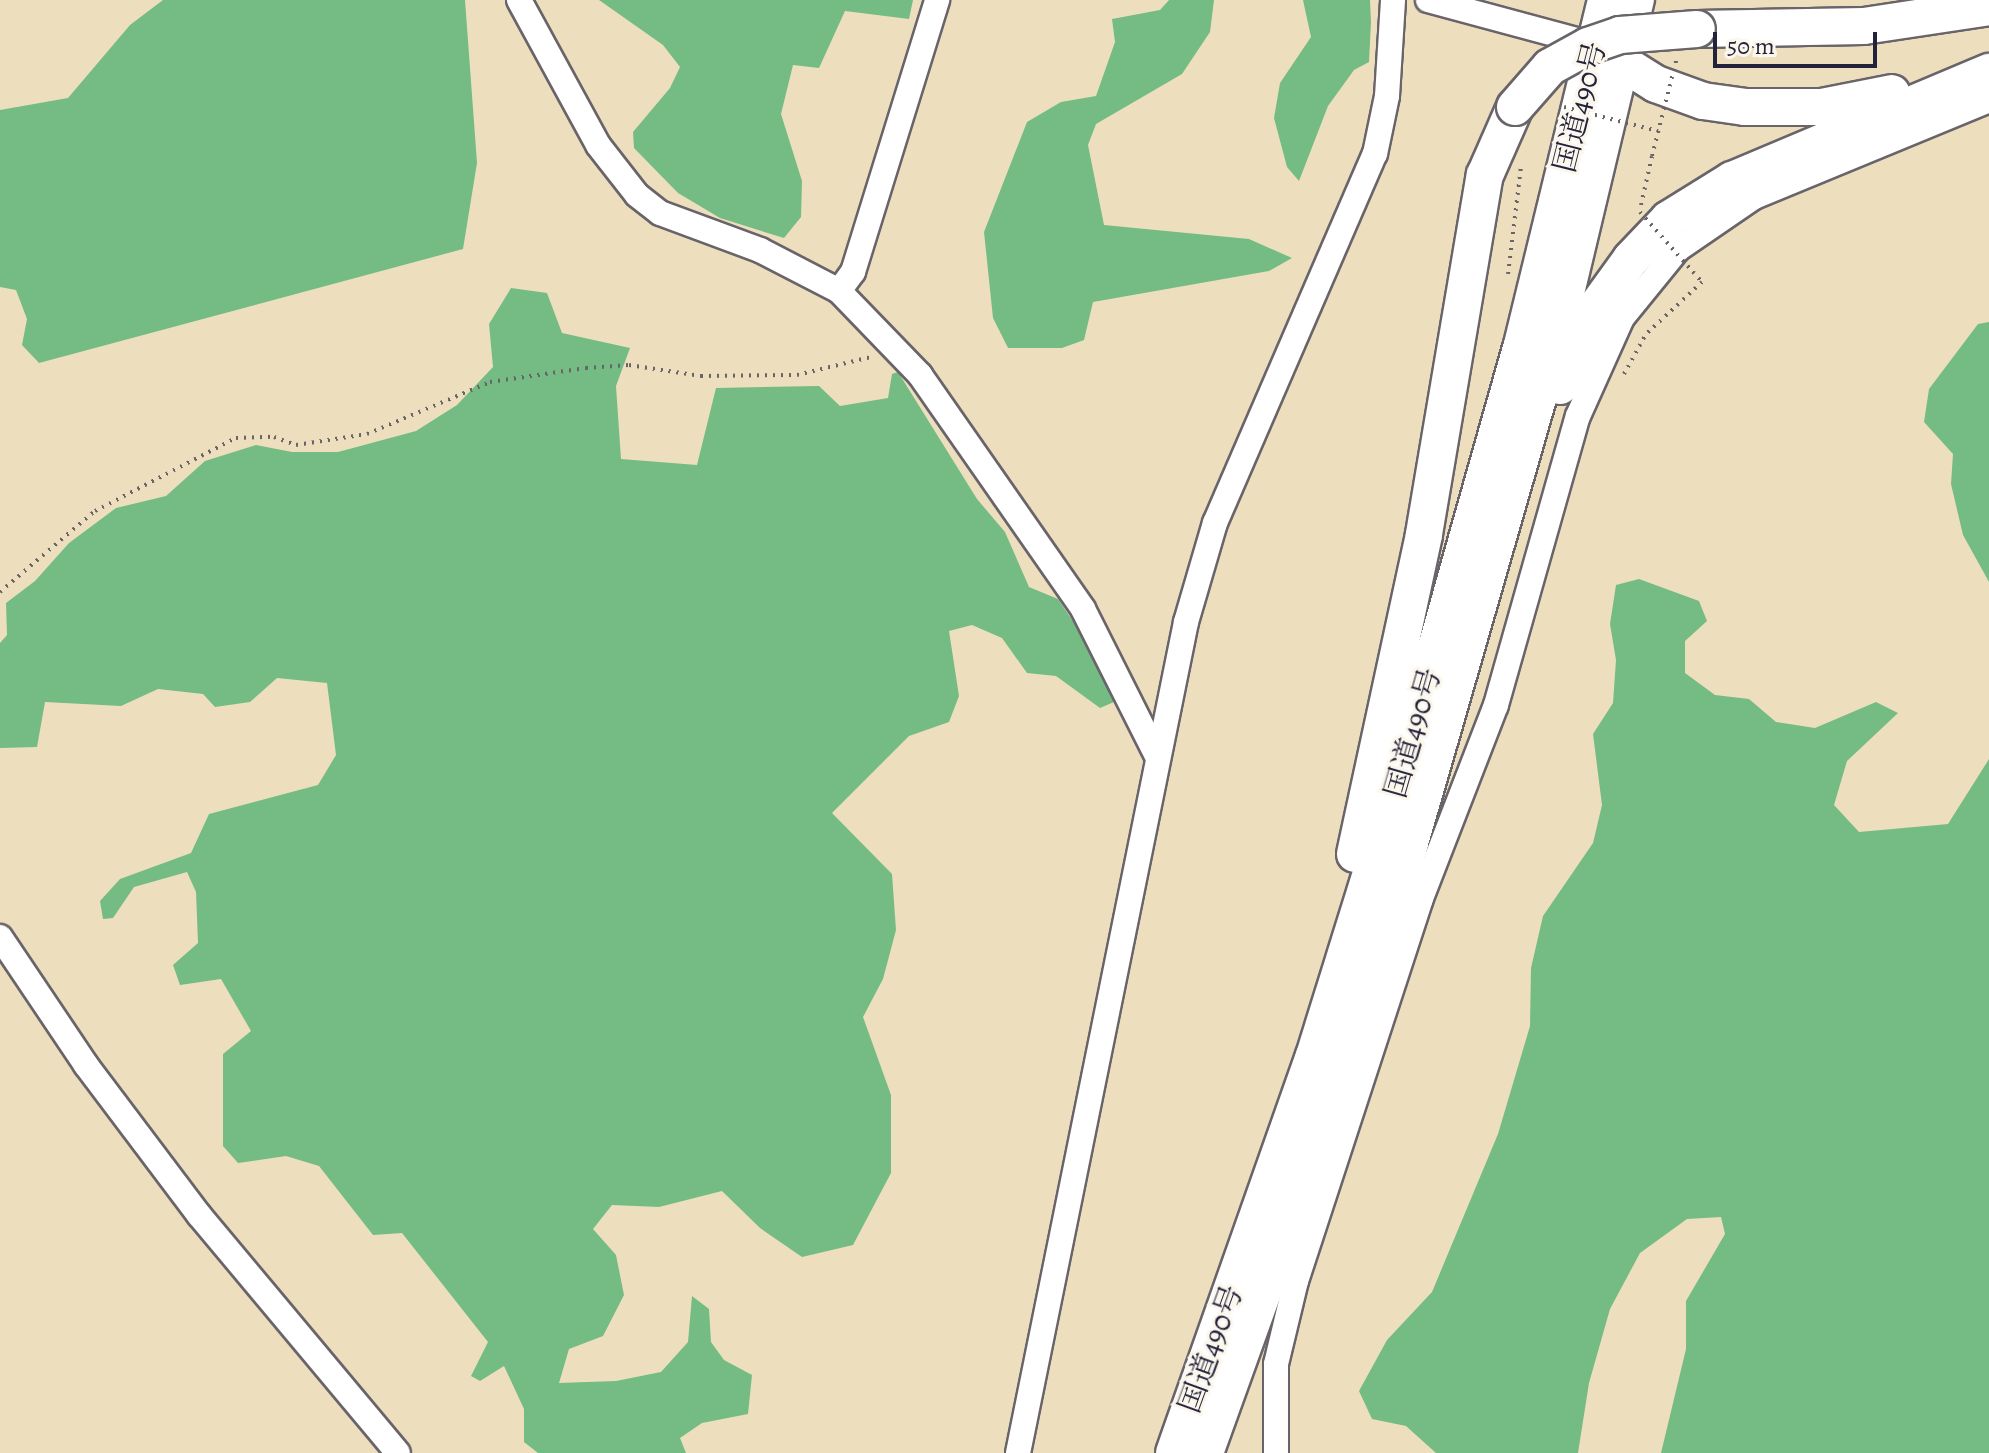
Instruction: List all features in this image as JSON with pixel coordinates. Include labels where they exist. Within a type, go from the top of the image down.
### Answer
[{"type":"highway","name":"国道490号","points":[[1205,1453],[1344,1052],[1502,528],[1610,55],[1606,0]]},
{"type":"highway","name":"国道490号","points":[[1174,1453],[1314,1056],[1458,578],[1610,55],[1636,0]]},
{"type":"highway","points":[[1314,1056],[1424,534],[1485,175],[1515,107],[1550,67],[1588,46],[1620,35],[1687,43],[1864,26],[1989,7]]},
{"type":"highway","points":[[1610,55],[1656,84],[1703,101],[1782,110],[1869,100],[1989,64]]},
{"type":"highway","points":[[1502,528],[1597,306],[1631,259],[1669,219],[1732,180],[1989,72]]},
{"type":"street","points":[[519,0],[598,145],[637,195],[660,213],[760,250],[839,291],[895,345],[1083,609],[1157,756]]},
{"type":"street","points":[[839,291],[853,272],[937,0]]},
{"type":"street","points":[[1018,1453],[1186,622],[1215,523],[1375,154],[1387,96],[1393,0]]},
{"type":"street","points":[[1428,0],[1610,55]]},
{"type":"street","points":[[1276,1453],[1276,1364],[1296,1281],[1420,901],[1496,705],[1578,416],[1622,318],[1678,249],[1754,197],[1989,100]]},
{"type":"street","points":[[0,937],[86,1065],[199,1215],[398,1453]]},
{"type":"path","points":[[1646,334],[1702,282],[1640,212],[1658,131],[1687,43]]},
{"type":"path","points":[[1552,105],[1658,131]]},
{"type":"path","points":[[1507,284],[1524,152]]},
{"type":"path","points":[[0,592],[95,511],[236,438],[274,437],[296,445],[367,434],[490,382],[629,365],[701,376],[797,375],[866,359],[895,345]]},
{"type":"green space","points":[[163,0],[465,0],[477,163],[463,249],[39,363],[22,345],[27,319],[16,290],[0,287],[0,110],[68,98],[130,25]]},
{"type":"green space","points":[[599,0],[913,0],[909,19],[845,11],[819,68],[793,65],[781,114],[802,181],[801,217],[784,238],[720,218],[678,193],[634,148],[633,132],[670,88],[680,67],[663,45]]},
{"type":"green space","points":[[1169,0],[1214,0],[1210,32],[1182,74],[1096,124],[1088,145],[1104,225],[1249,239],[1292,258],[1269,271],[1093,302],[1084,340],[1062,348],[1008,348],[993,318],[984,232],[1027,122],[1061,102],[1096,96],[1115,42],[1112,19],[1160,10]]},
{"type":"green space","points":[[1303,0],[1370,0],[1371,22],[1369,62],[1354,70],[1328,106],[1299,181],[1287,167],[1274,118],[1280,83],[1311,37]]},
{"type":"green space","points":[[511,288],[547,293],[562,333],[630,348],[616,386],[621,459],[697,465],[716,388],[819,386],[840,406],[888,398],[892,374],[898,372],[977,499],[1005,532],[1029,587],[1058,599],[1103,666],[1114,702],[1100,708],[1056,676],[1027,673],[1002,638],[972,625],[949,631],[959,696],[949,722],[909,736],[832,813],[892,874],[896,930],[883,979],[863,1017],[891,1095],[891,1173],[853,1245],[802,1257],[760,1228],[722,1191],[659,1207],[612,1205],[593,1229],[616,1255],[624,1295],[603,1336],[569,1349],[559,1383],[616,1381],[661,1372],[688,1342],[692,1296],[709,1309],[711,1342],[724,1360],[752,1375],[748,1414],[702,1423],[680,1438],[686,1453],[538,1453],[524,1442],[524,1409],[504,1366],[480,1381],[471,1376],[488,1342],[402,1233],[373,1235],[319,1166],[286,1156],[238,1163],[223,1146],[223,1054],[251,1031],[221,979],[180,985],[173,965],[198,943],[196,892],[187,872],[134,887],[113,918],[103,919],[100,901],[120,879],[191,853],[209,814],[318,785],[336,755],[327,683],[277,678],[250,702],[215,707],[203,694],[158,689],[121,706],[45,702],[37,747],[0,748],[0,643],[7,635],[6,603],[35,581],[69,543],[116,508],[166,496],[205,461],[256,445],[292,452],[338,452],[416,431],[457,405],[493,367],[489,324]]},
{"type":"green space","points":[[1989,322],[1989,582],[1963,535],[1951,484],[1953,454],[1924,422],[1929,389],[1978,324]]},
{"type":"green space","points":[[1639,579],[1699,601],[1707,621],[1685,641],[1685,673],[1715,695],[1749,699],[1776,722],[1815,728],[1876,702],[1898,713],[1847,761],[1834,805],[1859,832],[1948,824],[1989,759],[1989,1453],[1661,1453],[1686,1349],[1686,1301],[1725,1234],[1721,1217],[1687,1219],[1640,1253],[1610,1309],[1589,1383],[1578,1453],[1436,1453],[1406,1426],[1372,1419],[1359,1391],[1387,1340],[1432,1292],[1498,1134],[1530,1026],[1531,968],[1543,916],[1593,843],[1602,805],[1593,734],[1613,703],[1616,660],[1610,624],[1616,585]]}]
